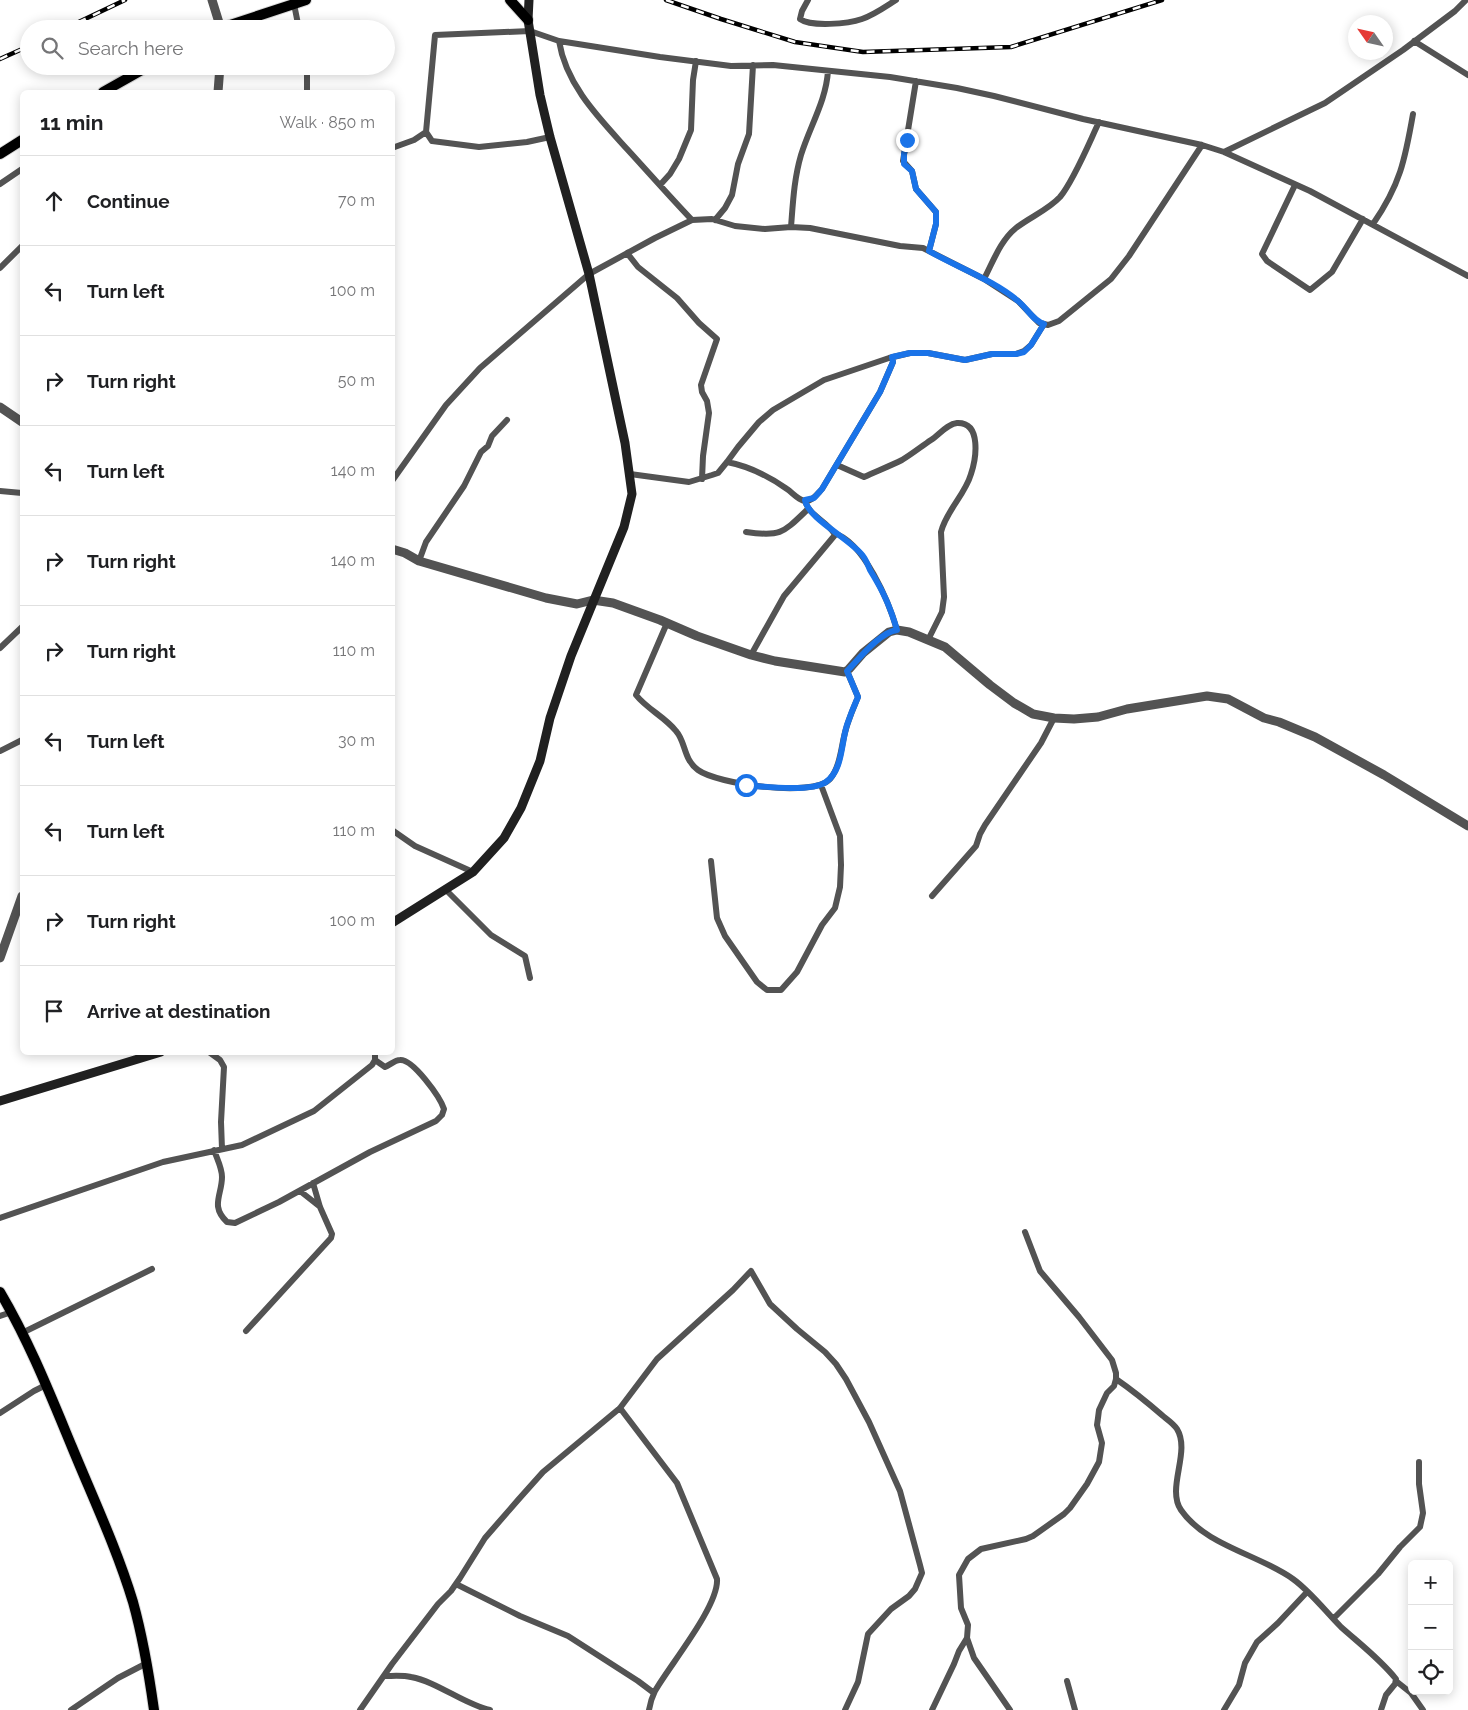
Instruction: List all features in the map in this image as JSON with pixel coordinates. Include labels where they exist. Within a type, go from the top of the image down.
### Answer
[{"type":"main road","points":[[245,20],[306,0]]},
{"type":"main road","points":[[510,0],[528,20]]},
{"type":"main road","points":[[395,921],[473,872],[504,838],[521,808],[540,761],[550,718],[571,656],[624,527],[632,494],[625,443],[589,274],[540,95],[528,20],[529,0]]},
{"type":"main road","points":[[107,90],[133,75]]},
{"type":"main road","points":[[0,154],[20,141]]},
{"type":"main road","points":[[0,1101],[151,1055]]},
{"type":"main road","points":[[0,1292],[12,1312],[46,1385],[113,1544],[143,1641],[154,1710]]},
{"type":"street","points":[[212,0],[218,20]]},
{"type":"street","points":[[808,0],[800,19],[820,24],[860,20],[896,0]]},
{"type":"street","points":[[1224,152],[1325,103],[1414,41],[1455,11],[1466,0]]},
{"type":"street","points":[[294,4],[297,20]]},
{"type":"street","points":[[550,137],[527,142],[479,147],[432,141],[426,132],[435,35],[530,31],[559,41],[732,66],[773,65],[828,71],[916,81],[985,94],[1202,145],[1224,152],[1296,185],[1373,224],[1468,276]]},
{"type":"street","points":[[559,41],[561,55],[567,70],[586,102],[692,220]]},
{"type":"street","points":[[1414,41],[1468,75]]},
{"type":"street","points":[[660,186],[679,159],[689,135],[696,61]]},
{"type":"street","points":[[715,220],[725,208],[732,195],[738,164],[749,134],[753,65]]},
{"type":"street","points":[[791,227],[794,182],[806,140],[823,99],[828,71]]},
{"type":"street","points":[[218,90],[219,75]]},
{"type":"street","points":[[307,75],[307,90]]},
{"type":"street","points":[[916,81],[903,161],[912,171],[916,189],[936,212],[936,224],[929,251]]},
{"type":"street","points":[[1373,224],[1385,206],[1401,171],[1413,114]]},
{"type":"street","points":[[984,279],[997,252],[1008,236],[1059,197],[1070,181],[1099,122]]},
{"type":"street","points":[[395,147],[414,140],[426,132]]},
{"type":"street","points":[[395,477],[446,405],[480,368],[589,274],[692,220],[715,220],[734,226],[765,229],[791,227],[826,230],[900,246],[919,248],[929,251],[984,279],[1018,301],[1039,323],[1048,325],[1058,321],[1111,279],[1129,256],[1150,221],[1202,145]]},
{"type":"street","points":[[0,184],[20,170]]},
{"type":"street","points":[[1296,185],[1262,254],[1267,261],[1310,290],[1332,272],[1363,219]]},
{"type":"street","points":[[0,268],[20,248]]},
{"type":"street","points":[[627,253],[638,267],[677,298],[699,323],[717,339],[701,385],[709,413],[702,479]]},
{"type":"street","points":[[630,474],[689,482],[702,479],[718,472],[751,430],[774,410],[824,380],[892,357],[910,353],[928,353],[965,360],[992,354],[1024,352],[1031,345],[1044,324]]},
{"type":"street","points":[[727,462],[757,472],[786,488],[801,500],[814,498],[837,465],[880,392],[893,362],[892,357]]},
{"type":"street","points":[[0,407],[20,421]]},
{"type":"street","points":[[419,561],[426,542],[470,476],[480,452],[488,446],[492,436],[507,420]]},
{"type":"street","points":[[837,465],[864,477],[905,458],[952,424],[964,424],[972,431],[975,449],[974,465],[960,497],[942,526],[944,597],[942,612],[928,640]]},
{"type":"street","points":[[0,491],[20,493]]},
{"type":"street","points":[[805,500],[808,509],[834,533],[853,545],[863,556],[882,589],[897,630]]},
{"type":"street","points":[[746,532],[767,535],[782,532],[808,509]]},
{"type":"street","points":[[751,655],[784,596],[833,537],[834,533]]},
{"type":"street","points":[[395,550],[419,561],[546,598],[577,604],[593,600],[613,603],[696,636],[751,655],[842,672],[847,671],[862,653],[886,634],[897,630],[945,647],[1014,703],[1033,714],[1054,718],[1098,717],[1207,696],[1228,699],[1264,718],[1279,722],[1315,738],[1384,774],[1468,826]]},
{"type":"street","points":[[667,623],[636,695],[676,731],[691,763],[696,768],[708,774],[746,785],[791,787],[821,785],[830,779],[838,764],[846,727],[858,697],[847,671]]},
{"type":"street","points":[[0,648],[20,629]]},
{"type":"street","points":[[932,896],[976,846],[985,825],[1041,743],[1054,718]]},
{"type":"street","points":[[0,751],[20,741]]},
{"type":"street","points":[[711,861],[716,918],[725,936],[757,982],[767,990],[781,990],[797,972],[822,925],[835,908],[840,887],[842,865],[840,836],[821,785]]},
{"type":"street","points":[[395,832],[415,846],[473,872]]},
{"type":"street","points":[[446,890],[491,935],[525,956],[530,978]]},
{"type":"street","points":[[0,958],[20,902]]},
{"type":"street","points":[[213,1055],[220,1060],[224,1067],[221,1122],[222,1149]]},
{"type":"street","points":[[0,1218],[163,1162],[242,1145],[314,1111],[372,1065],[375,1055]]},
{"type":"street","points":[[214,1150],[222,1174],[218,1206],[221,1216],[227,1222],[234,1222],[279,1202],[370,1152],[436,1121],[444,1113],[438,1097],[423,1076],[408,1064],[398,1060],[385,1067],[375,1060]]},
{"type":"street","points":[[246,1331],[332,1238],[313,1183]]},
{"type":"street","points":[[300,1191],[320,1207]]},
{"type":"street","points":[[1010,1710],[974,1658],[967,1638],[968,1625],[960,1608],[959,1598],[958,1585],[961,1569],[968,1559],[981,1549],[1033,1536],[1070,1508],[1100,1462],[1102,1443],[1097,1425],[1098,1418],[1107,1394],[1114,1386],[1116,1379],[1112,1360],[1040,1271],[1025,1232]]},
{"type":"street","points":[[22,1333],[152,1269]]},
{"type":"street","points":[[360,1710],[438,1604],[456,1584],[485,1538],[530,1486],[543,1472],[620,1408],[657,1359],[733,1290],[750,1271],[770,1304],[825,1352],[846,1379],[869,1422],[900,1491],[922,1573],[918,1585],[912,1592],[891,1609],[868,1634],[858,1682],[845,1710]]},
{"type":"street","points":[[0,1316],[12,1312]]},
{"type":"street","points":[[1116,1379],[1140,1396],[1177,1428],[1181,1438],[1176,1502],[1181,1510],[1207,1534],[1224,1544],[1254,1557],[1292,1579],[1373,1654],[1394,1676],[1396,1681],[1411,1693],[1423,1710]]},
{"type":"street","points":[[0,1413],[46,1385]]},
{"type":"street","points":[[620,1408],[677,1483],[716,1579],[717,1586],[701,1621],[654,1693],[649,1710]]},
{"type":"street","points":[[1334,1618],[1378,1574],[1400,1547],[1420,1527],[1423,1513],[1419,1484],[1419,1462]]},
{"type":"street","points":[[456,1584],[520,1616],[568,1636],[654,1693]]},
{"type":"street","points":[[1224,1710],[1239,1685],[1245,1663],[1257,1642],[1307,1592]]},
{"type":"street","points":[[932,1710],[952,1670],[959,1651],[967,1638]]},
{"type":"street","points":[[71,1710],[118,1678],[147,1663]]},
{"type":"street","points":[[384,1676],[410,1677],[424,1681],[480,1708],[490,1710]]},
{"type":"street","points":[[1067,1681],[1075,1710]]},
{"type":"street","points":[[1381,1710],[1386,1695],[1396,1681]]},
{"type":"street","points":[[1001,1710],[1003,1702]]},
{"type":"railway","points":[[83,20],[125,0]]},
{"type":"railway","points":[[666,0],[795,42],[863,52],[1011,47],[1162,0]]},
{"type":"railway","points":[[0,59],[20,50]]},
{"type":"route","points":[[746,785],[772,787],[816,786],[830,779],[838,764],[846,727],[858,697],[858,693],[847,671],[862,653],[886,634],[897,630],[882,589],[863,556],[853,545],[834,533],[808,509],[805,500],[814,498],[837,465],[880,392],[893,362],[892,357],[910,353],[928,353],[965,360],[992,354],[1016,354],[1024,352],[1031,345],[1044,324],[1039,323],[1018,301],[984,279],[957,267],[929,251],[937,216],[934,208],[916,189],[912,171],[904,164],[907,140]]}]
